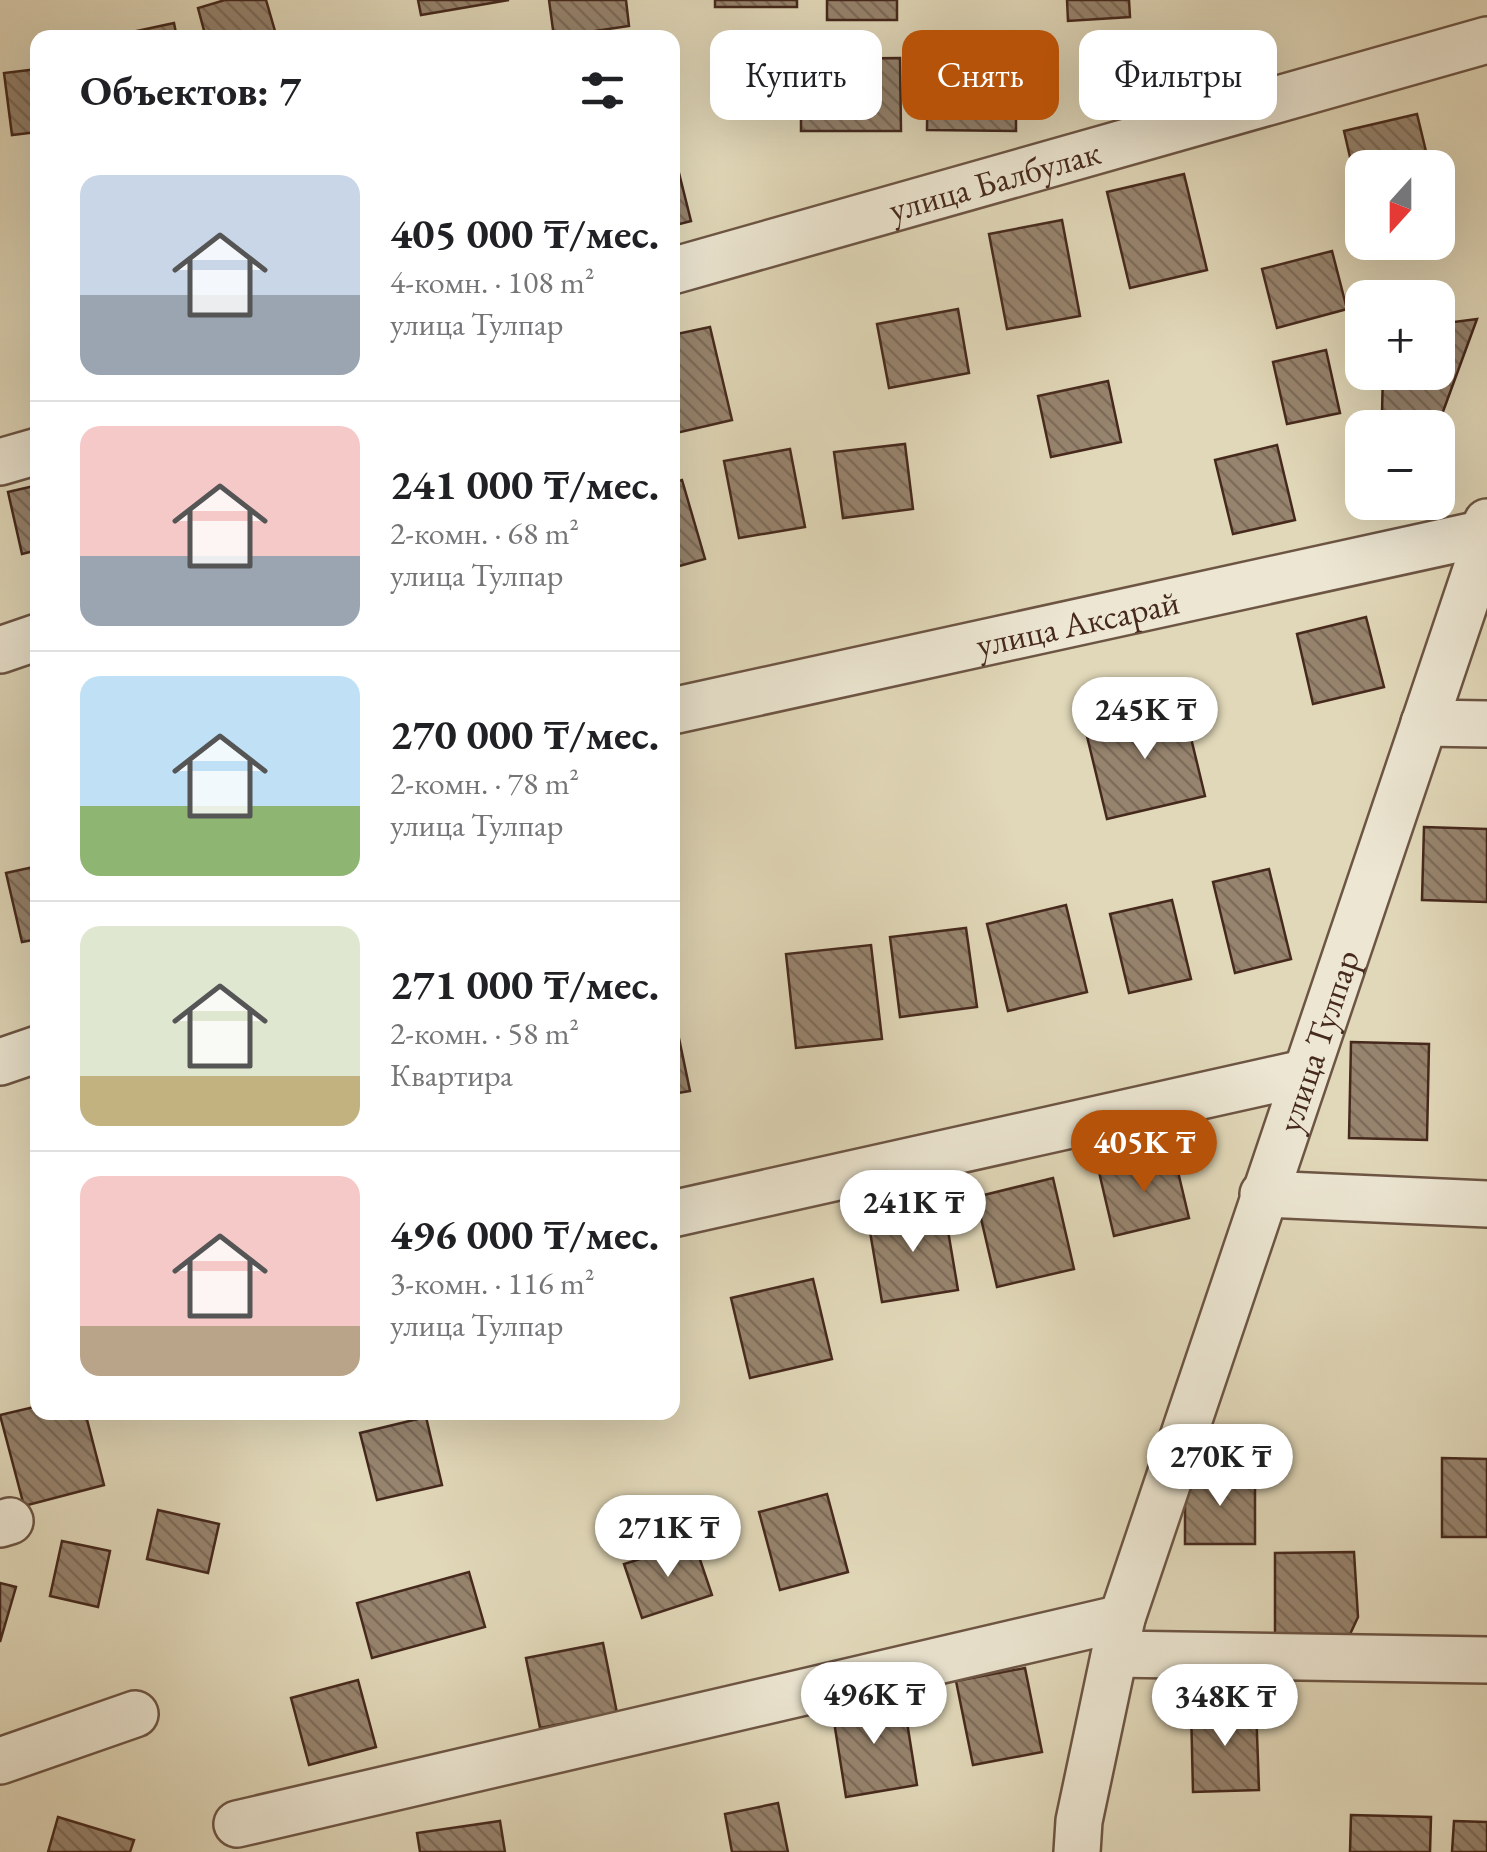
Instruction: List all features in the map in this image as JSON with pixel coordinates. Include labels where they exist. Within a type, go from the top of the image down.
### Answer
[{"type":"street","name":"улица Балбулак","points":[[680,269],[1487,40]]},
{"type":"street","points":[[0,462],[30,453]]},
{"type":"street","name":"улица Аксарай","points":[[680,709],[1486,528]]},
{"type":"street","name":"улица Тулпар","points":[[1077,1852],[1079,1821],[1118,1636],[1263,1194],[1478,564],[1486,528]]},
{"type":"street","points":[[0,650],[30,640]]},
{"type":"street","points":[[1424,723],[1487,724]]},
{"type":"street","points":[[0,1062],[30,1052]]},
{"type":"street","points":[[680,1212],[1304,1073]]},
{"type":"street","points":[[1263,1194],[1487,1204]]},
{"type":"street","points":[[237,1824],[1118,1636],[1487,1660]]},
{"type":"street","points":[[0,1761],[135,1714]]},
{"type":"building","points":[[225,0],[266,0],[275,30],[204,30],[198,8]]},
{"type":"building","points":[[418,0],[509,0],[421,15]]},
{"type":"building","points":[[549,0],[626,0],[629,26],[553,30]]},
{"type":"building","points":[[715,0],[797,0],[797,7],[715,7]]},
{"type":"building","points":[[827,0],[897,0],[897,20],[827,20]]},
{"type":"building","points":[[1067,0],[1129,0],[1130,17],[1068,21]]},
{"type":"building","points":[[174,23],[175,30],[141,30]]},
{"type":"building","points":[[882,58],[900,58],[901,131],[801,131],[801,120],[882,120]]},
{"type":"building","points":[[30,70],[30,133],[12,135],[4,73]]},
{"type":"building","points":[[1417,114],[1426,150],[1348,150],[1344,131]]},
{"type":"building","points":[[927,120],[1016,120],[1016,131],[927,130]]},
{"type":"building","points":[[1184,174],[1207,270],[1130,288],[1107,192]]},
{"type":"building","points":[[680,177],[691,221],[680,224]]},
{"type":"building","points":[[1062,220],[1080,316],[1007,329],[989,234]]},
{"type":"building","points":[[1332,251],[1345,310],[1277,328],[1262,269]]},
{"type":"building","points":[[958,309],[969,373],[889,388],[877,324]]},
{"type":"building","points":[[1477,319],[1455,379],[1455,322]]},
{"type":"building","points":[[710,327],[732,420],[680,432],[680,333]]},
{"type":"building","points":[[1326,350],[1340,413],[1287,424],[1273,362]]},
{"type":"building","points":[[1108,381],[1121,442],[1051,457],[1038,396]]},
{"type":"building","points":[[1383,390],[1451,390],[1444,410],[1382,410]]},
{"type":"building","points":[[905,444],[913,509],[843,518],[834,452]]},
{"type":"building","points":[[1277,445],[1295,520],[1233,534],[1215,460]]},
{"type":"building","points":[[790,449],[805,527],[739,538],[724,461]]},
{"type":"building","points":[[680,481],[705,559],[680,566]]},
{"type":"building","points":[[30,487],[30,552],[22,554],[8,492]]},
{"type":"building","points":[[1366,617],[1384,687],[1313,704],[1297,634]]},
{"type":"building","points":[[1183,705],[1205,796],[1107,819],[1085,728]]},
{"type":"building","points":[[1424,827],[1487,829],[1487,902],[1422,900]]},
{"type":"building","points":[[30,868],[30,940],[22,942],[6,873]]},
{"type":"building","points":[[1269,869],[1291,959],[1235,973],[1213,882]]},
{"type":"building","points":[[1172,900],[1191,979],[1129,993],[1110,914]]},
{"type":"building","points":[[1066,905],[1087,992],[1008,1011],[987,924]]},
{"type":"building","points":[[966,928],[977,1007],[900,1017],[890,937]]},
{"type":"building","points":[[871,945],[882,1039],[796,1048],[786,954]]},
{"type":"building","points":[[1351,1042],[1429,1044],[1427,1140],[1349,1138]]},
{"type":"building","points":[[680,1043],[690,1091],[680,1093]]},
{"type":"building","points":[[1174,1155],[1189,1218],[1114,1236],[1099,1172]]},
{"type":"building","points":[[1053,1178],[1074,1269],[997,1287],[976,1197]]},
{"type":"building","points":[[944,1207],[958,1290],[882,1302],[868,1220]]},
{"type":"building","points":[[813,1279],[832,1359],[750,1378],[731,1298]]},
{"type":"building","points":[[30,1408],[30,1420],[87,1420],[104,1485],[24,1506],[0,1415]]},
{"type":"building","points":[[427,1420],[442,1485],[377,1500],[360,1433]]},
{"type":"building","points":[[1442,1458],[1487,1459],[1487,1537],[1442,1537]]},
{"type":"building","points":[[1185,1475],[1255,1475],[1255,1544],[1185,1544]]},
{"type":"building","points":[[827,1494],[848,1572],[780,1590],[759,1512]]},
{"type":"building","points":[[158,1510],[219,1524],[208,1573],[147,1559]]},
{"type":"building","points":[[62,1541],[110,1551],[98,1607],[50,1596]]},
{"type":"building","points":[[694,1542],[712,1595],[642,1618],[624,1564]]},
{"type":"building","points":[[1354,1552],[1358,1617],[1346,1643],[1275,1638],[1275,1553]]},
{"type":"building","points":[[469,1572],[485,1627],[372,1658],[357,1603]]},
{"type":"building","points":[[0,1583],[16,1587],[0,1642]]},
{"type":"building","points":[[603,1643],[617,1713],[540,1728],[526,1658]]},
{"type":"building","points":[[1025,1668],[1042,1752],[973,1765],[956,1681]]},
{"type":"building","points":[[358,1680],[376,1747],[309,1765],[291,1698]]},
{"type":"building","points":[[903,1697],[917,1785],[846,1797],[832,1709]]},
{"type":"building","points":[[1256,1706],[1259,1790],[1193,1792],[1191,1708]]},
{"type":"building","points":[[778,1803],[788,1852],[732,1852],[725,1814]]},
{"type":"building","points":[[1351,1815],[1431,1817],[1430,1852],[1350,1852]]},
{"type":"building","points":[[58,1817],[134,1840],[130,1852],[48,1852]]},
{"type":"building","points":[[500,1821],[505,1852],[420,1852],[417,1833]]},
{"type":"building","points":[[1454,1821],[1487,1822],[1487,1852],[1452,1852]]}]
